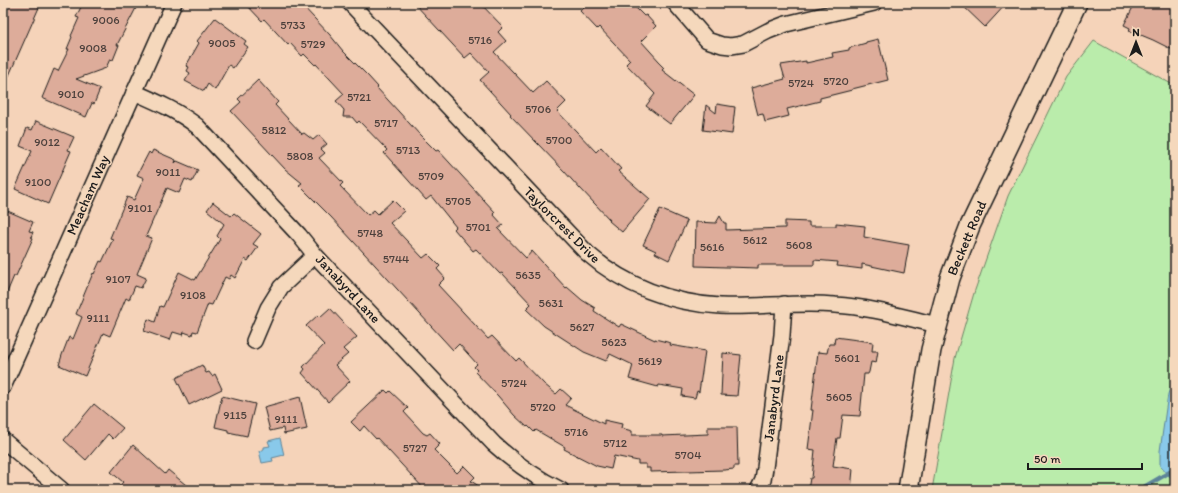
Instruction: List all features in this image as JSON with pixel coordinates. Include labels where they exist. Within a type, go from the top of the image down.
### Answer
[{"type":"street","name":"Meacham Way","points":[[3,387],[174,3]]},
{"type":"street","name":"Taylorcrest Drive","points":[[350,3],[556,222],[587,253],[609,271],[629,283],[647,291],[678,300],[721,306],[784,304],[852,306],[937,325]]},
{"type":"street","points":[[675,3],[707,40],[722,45],[731,46],[743,44],[768,31],[786,24],[874,3]]},
{"type":"street","name":"Beckett Road","points":[[908,490],[931,352],[950,278],[970,226],[1077,3]]},
{"type":"street","name":"Janabyrd Lane","points":[[134,92],[172,109],[186,117],[197,126],[294,230],[315,255],[494,444],[524,470],[561,490]]},
{"type":"street","points":[[254,341],[268,308],[281,287],[315,255]]},
{"type":"street","name":"Janabyrd Lane","points":[[758,490],[763,480],[782,335],[784,304]]},
{"type":"street","points":[[3,440],[62,490]]},
{"type":"green space","points":[[1094,41],[1175,86],[1175,490],[932,490],[955,358],[974,293],[1008,196],[1066,77]]},
{"type":"water","points":[[1175,375],[1175,477],[1169,476],[1160,466],[1160,451],[1168,394]]},
{"type":"water","points":[[280,438],[284,455],[272,458],[273,461],[262,463],[259,451],[264,449],[264,447],[270,446],[268,441]]},
{"type":"building","points":[[3,3],[41,3],[3,89]]},
{"type":"building","points":[[83,3],[135,3],[134,7],[136,8],[117,45],[119,45],[113,60],[110,59],[106,68],[76,79],[100,89],[94,104],[92,103],[86,117],[42,98],[54,69],[58,71],[69,49],[67,49],[72,37],[71,36],[79,18],[76,17]]},
{"type":"building","points":[[245,3],[300,3],[378,87],[377,88],[420,135],[436,151],[438,150],[495,212],[493,214],[503,225],[498,229],[526,258],[532,251],[566,288],[567,287],[582,300],[595,308],[594,311],[619,327],[621,324],[655,340],[671,343],[670,345],[705,351],[699,392],[697,391],[695,398],[682,396],[683,389],[659,385],[658,387],[629,379],[633,365],[610,354],[606,361],[584,352],[544,326],[526,309],[531,304],[502,273],[500,274],[476,249],[473,251],[454,229],[456,227],[431,196],[426,200],[384,153],[387,150],[359,121],[357,123],[352,117],[343,117],[344,110],[336,101],[344,94],[316,64],[315,65],[304,54],[302,56],[290,43],[288,45],[264,19],[262,21]]},
{"type":"building","points":[[414,3],[480,3],[503,27],[498,32],[506,41],[494,52],[533,93],[546,81],[566,102],[557,111],[596,152],[601,147],[621,169],[618,171],[650,199],[622,232],[609,221],[610,220],[510,115],[511,114],[480,80],[489,72],[471,53],[465,58]]},
{"type":"building","points":[[588,3],[631,3],[644,16],[646,15],[656,26],[641,41],[659,61],[658,62],[664,68],[662,70],[694,95],[670,124],[646,106],[655,94],[626,64],[630,60],[599,27],[597,29],[580,11]]},
{"type":"building","points":[[960,3],[1007,3],[985,27]]},
{"type":"building","points":[[1135,3],[1175,3],[1175,51],[1153,40],[1129,31],[1130,28],[1124,25]]},
{"type":"building","points":[[215,18],[246,41],[244,44],[248,47],[233,68],[229,65],[215,90],[208,84],[204,91],[185,81],[190,73],[187,71],[189,67],[186,66],[199,43],[197,41]]},
{"type":"building","points":[[878,39],[888,80],[820,98],[820,101],[787,109],[789,116],[765,122],[763,114],[758,115],[751,88],[785,79],[781,65],[806,61],[806,63],[833,57],[832,53],[849,50],[849,48]]},
{"type":"building","points":[[258,80],[278,102],[275,105],[302,134],[304,133],[313,140],[319,135],[327,144],[321,149],[325,153],[319,158],[343,183],[340,186],[368,215],[374,210],[378,214],[393,200],[404,211],[390,223],[423,258],[428,254],[440,266],[437,269],[445,278],[438,285],[488,339],[492,336],[516,361],[519,358],[544,384],[556,394],[561,389],[571,398],[565,405],[604,424],[604,420],[622,424],[621,428],[632,431],[632,435],[662,436],[708,434],[708,427],[737,427],[738,466],[734,466],[734,469],[724,470],[650,472],[650,468],[646,468],[646,464],[638,464],[638,461],[614,456],[611,469],[597,466],[564,449],[565,447],[536,430],[534,432],[528,426],[527,427],[514,415],[475,372],[477,370],[474,367],[477,364],[459,344],[453,350],[331,217],[299,185],[302,183],[285,169],[231,111],[241,102],[238,99]]},
{"type":"building","points":[[717,104],[735,107],[732,134],[703,130],[706,105],[716,113]]},
{"type":"building","points":[[36,121],[74,137],[68,150],[71,151],[48,204],[15,189],[32,151],[20,146],[27,128],[32,130]]},
{"type":"building","points":[[153,150],[176,160],[175,163],[177,161],[198,170],[192,182],[185,179],[179,193],[167,188],[146,236],[152,238],[137,274],[146,278],[141,288],[135,286],[129,300],[126,298],[110,336],[103,333],[85,376],[59,365],[62,355],[69,337],[73,339],[82,317],[76,314],[93,273],[94,274],[100,261],[102,262],[113,239],[110,238],[127,197],[134,200],[144,178],[137,175],[149,152],[151,154]]},
{"type":"building","points":[[213,202],[231,216],[234,213],[261,234],[253,244],[258,247],[248,261],[245,259],[235,278],[231,275],[229,279],[225,277],[212,305],[208,304],[197,332],[193,331],[192,335],[184,332],[183,335],[173,332],[170,340],[144,331],[148,319],[155,322],[160,306],[163,307],[179,272],[195,280],[220,239],[217,236],[224,224],[207,210]]},
{"type":"building","points":[[3,209],[33,222],[29,231],[33,232],[31,237],[33,238],[3,302],[3,240],[7,231],[3,230]]},
{"type":"building","points":[[660,209],[687,221],[669,260],[655,253],[656,251],[643,245]]},
{"type":"building","points":[[720,216],[724,223],[726,223],[726,230],[785,228],[785,221],[809,222],[809,226],[836,226],[836,223],[865,226],[864,237],[909,245],[904,273],[862,264],[862,269],[837,266],[838,262],[814,260],[814,265],[758,265],[758,268],[695,266],[696,222],[716,223]]},
{"type":"building","points":[[330,308],[357,337],[343,349],[348,354],[335,365],[350,381],[328,402],[302,373],[305,369],[303,367],[324,345],[306,326],[318,315],[320,317]]},
{"type":"building","points":[[835,337],[873,342],[872,351],[878,351],[876,363],[871,362],[868,374],[864,374],[860,416],[843,415],[840,438],[837,438],[833,466],[853,469],[851,490],[808,490],[810,478],[812,478],[815,450],[808,449],[818,352],[827,353],[829,344],[834,344]]},
{"type":"building","points":[[723,353],[741,355],[737,396],[721,395]]},
{"type":"building","points":[[202,365],[206,373],[209,372],[212,376],[215,374],[222,389],[189,405],[176,378]]},
{"type":"building","points":[[385,390],[388,393],[390,391],[408,408],[404,412],[423,433],[427,435],[430,433],[440,444],[434,450],[457,473],[464,466],[475,477],[471,481],[485,490],[425,490],[364,426],[360,431],[351,422]]},
{"type":"building","points":[[222,396],[255,404],[247,436],[228,432],[228,430],[215,427]]},
{"type":"building","points":[[300,397],[307,429],[284,434],[283,428],[270,431],[264,407]]},
{"type":"building","points":[[94,404],[123,428],[113,439],[108,434],[86,460],[64,440]]},
{"type":"building","points":[[133,445],[165,474],[168,470],[192,490],[116,490],[123,482],[111,472]]},
{"type":"waterway","points":[[1139,490],[1175,469]]}]
